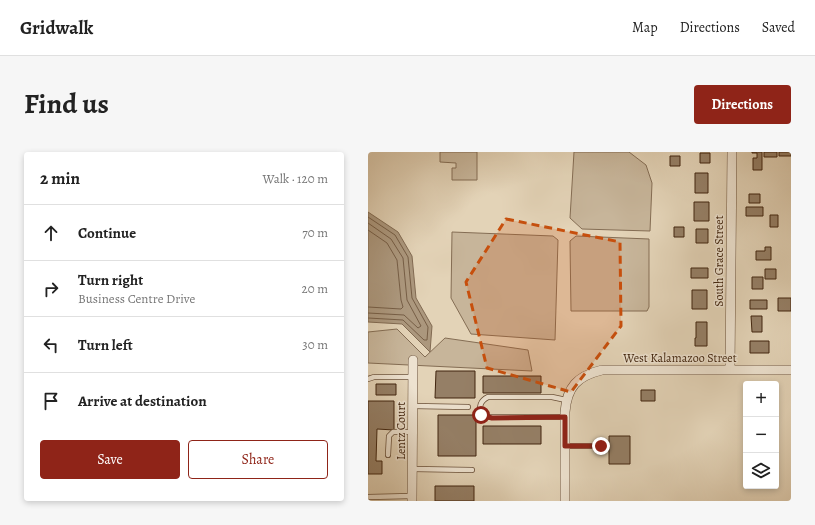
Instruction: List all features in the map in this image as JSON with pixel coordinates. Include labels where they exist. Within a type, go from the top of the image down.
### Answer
[{"type":"street","name":"South Grace Street","points":[[730,370],[732,152]]},
{"type":"street","name":"Lentz Court","points":[[412,498],[413,360]]},
{"type":"street","name":"West Kalamazoo Street","points":[[566,400],[574,384],[582,377],[591,372],[602,370],[791,370]]},
{"type":"street","points":[[565,501],[566,400]]},
{"type":"lane","points":[[368,379],[374,377],[413,377]]},
{"type":"lane","points":[[565,417],[487,417],[481,415],[480,404],[488,397],[552,397],[566,400]]},
{"type":"lane","points":[[413,406],[468,407]]},
{"type":"lane","points":[[388,455],[388,436],[394,432],[413,432]]},
{"type":"lane","points":[[565,446],[601,446]]},
{"type":"lane","points":[[412,469],[472,470]]},
{"type":"lane","points":[[368,497],[412,498]]},
{"type":"highlighted area","points":[[506,219],[620,242],[621,326],[571,392],[487,368],[466,282]]},
{"type":"shaded area","points":[[440,152],[477,152],[477,180],[452,180],[452,168],[456,168],[456,163],[440,162]]},
{"type":"shaded area","points":[[574,152],[629,152],[646,165],[652,183],[650,231],[582,229],[570,218]]},
{"type":"shaded area","points":[[452,232],[553,236],[558,240],[555,340],[471,334],[451,298]]},
{"type":"shaded area","points":[[576,236],[649,239],[649,307],[647,311],[571,311],[570,241]]},
{"type":"shaded area","points":[[397,329],[425,357],[445,338],[528,350],[532,371],[368,363],[368,332]]},
{"type":"water","points":[[368,212],[398,232],[412,256],[416,298],[432,326],[430,352],[402,324],[368,322]]},
{"type":"building","points":[[752,152],[762,152],[762,170],[753,170],[753,158],[757,158],[757,153]]},
{"type":"building","points":[[764,152],[777,152],[777,157],[764,157]]},
{"type":"building","points":[[779,152],[791,152],[791,156],[779,156]]},
{"type":"building","points":[[700,153],[710,153],[710,163],[700,163]]},
{"type":"building","points":[[670,156],[680,156],[680,166],[670,166]]},
{"type":"building","points":[[695,173],[708,173],[708,193],[695,193]]},
{"type":"building","points":[[749,194],[760,194],[760,203],[749,203]]},
{"type":"building","points":[[694,202],[709,202],[709,221],[694,221]]},
{"type":"building","points":[[746,207],[763,207],[763,216],[746,216]]},
{"type":"building","points":[[770,215],[778,215],[778,227],[770,227]]},
{"type":"building","points":[[674,227],[684,227],[684,237],[674,237]]},
{"type":"building","points":[[696,229],[708,229],[708,243],[696,243]]},
{"type":"building","points":[[765,247],[771,247],[771,260],[756,260],[756,251],[765,251]]},
{"type":"building","points":[[691,268],[708,268],[708,278],[691,278]]},
{"type":"building","points":[[765,269],[776,269],[776,279],[765,279]]},
{"type":"building","points":[[752,277],[763,277],[763,289],[752,289]]},
{"type":"building","points":[[692,290],[707,290],[707,309],[692,309]]},
{"type":"building","points":[[778,298],[791,298],[791,311],[778,311]]},
{"type":"building","points":[[750,300],[767,300],[767,309],[750,309]]},
{"type":"building","points":[[751,316],[762,316],[762,332],[752,332]]},
{"type":"building","points":[[696,322],[707,322],[707,346],[695,346]]},
{"type":"building","points":[[750,341],[769,341],[769,353],[750,353]]},
{"type":"building","points":[[436,371],[475,371],[475,398],[435,398]]},
{"type":"building","points":[[483,376],[541,376],[541,393],[483,393]]},
{"type":"building","points":[[376,384],[396,384],[396,395],[376,395]]},
{"type":"building","points":[[641,390],[655,390],[655,401],[641,401]]},
{"type":"building","points":[[368,401],[394,401],[394,430],[377,429],[376,461],[382,461],[382,474],[368,474]]},
{"type":"building","points":[[438,415],[476,415],[476,456],[438,456]]},
{"type":"building","points":[[483,426],[541,426],[541,444],[483,444]]},
{"type":"building","points":[[609,436],[630,436],[630,464],[609,464]]},
{"type":"building","points":[[435,486],[474,486],[474,501],[435,501]]},
{"type":"route","points":[[481,415],[492,418],[565,417],[565,446],[601,446]]}]
